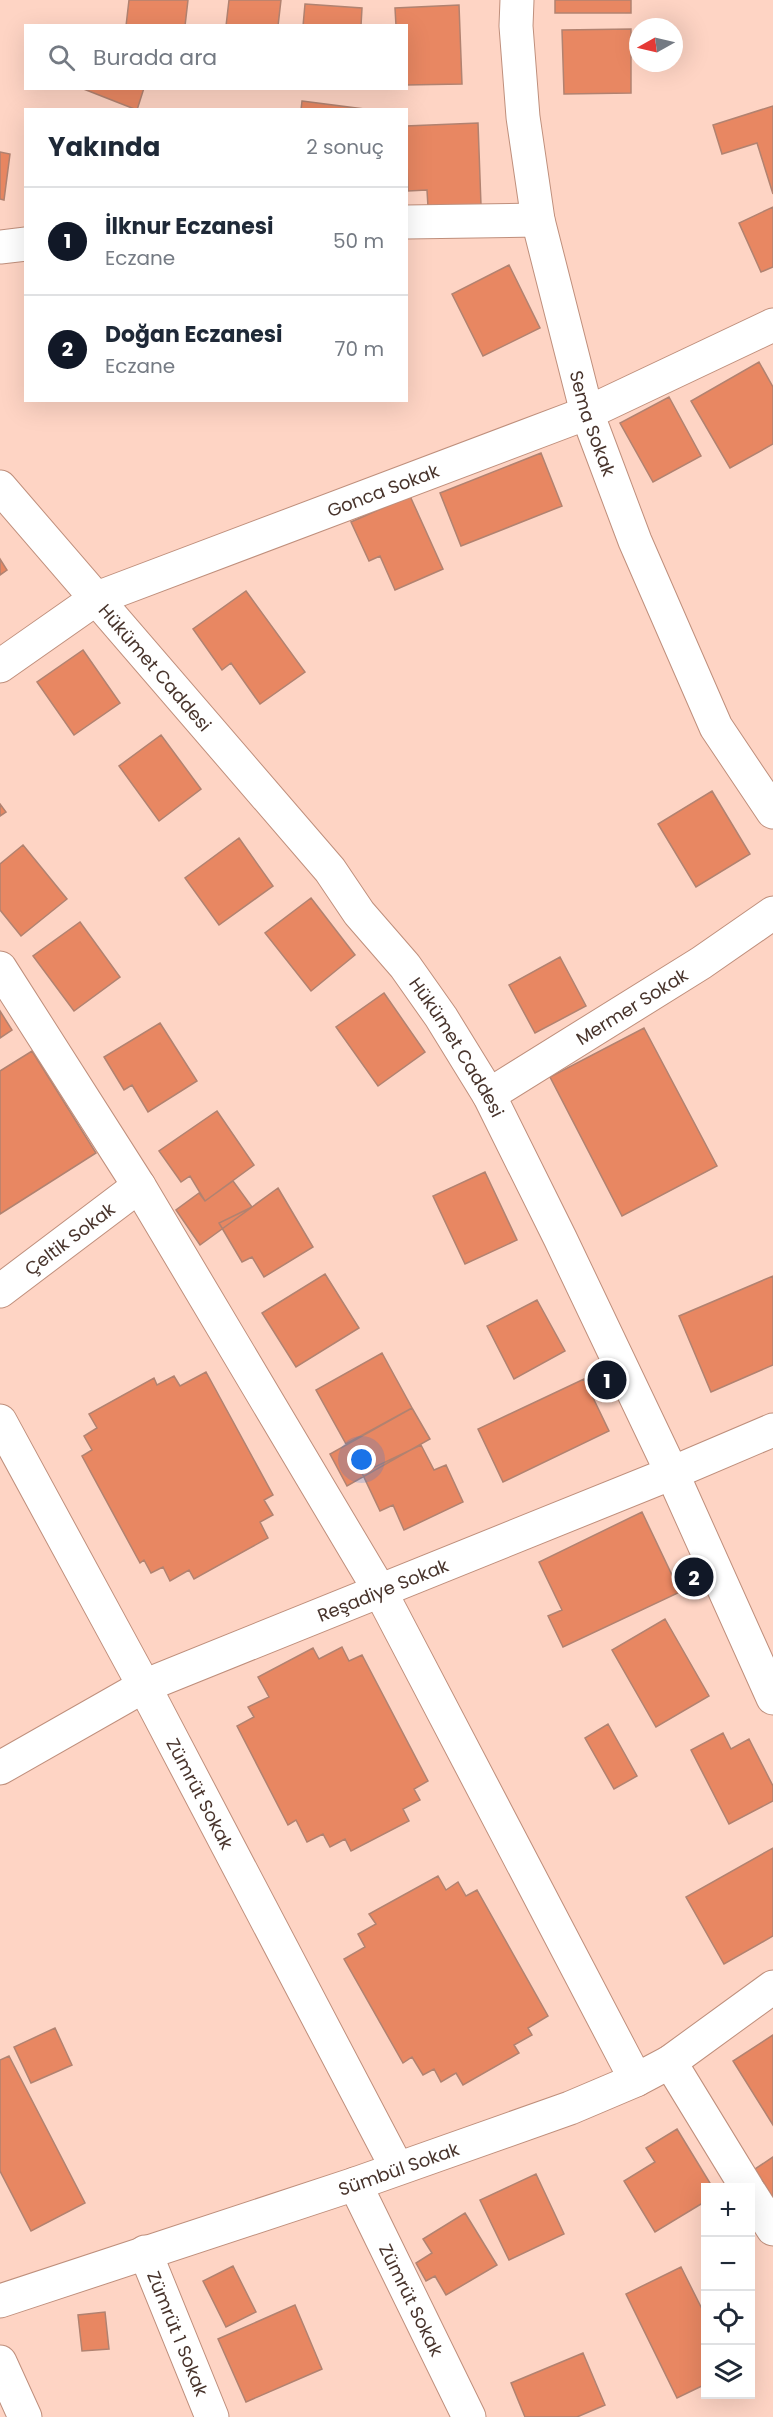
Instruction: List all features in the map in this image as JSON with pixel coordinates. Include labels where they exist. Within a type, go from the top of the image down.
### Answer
[{"type":"street","name":"Sema Sokak","points":[[517,0],[516,26],[523,117],[538,219],[587,413],[635,541],[711,716],[735,757],[773,812]]},
{"type":"street","points":[[408,222],[538,219]]},
{"type":"street","points":[[0,247],[24,244]]},
{"type":"street","name":"Gonca Sokak","points":[[0,666],[97,598],[587,413],[773,325]]},
{"type":"street","name":"Hükümet Caddesi","points":[[0,487],[330,870],[359,913],[405,966],[441,1017],[489,1095],[560,1238],[672,1473],[773,1698]]},
{"type":"street","name":"Mermer Sokak","points":[[489,1095],[701,963],[773,913]]},
{"type":"street","points":[[0,968],[139,1186],[380,1590],[636,2080]]},
{"type":"street","name":"Çeltik Sokak","points":[[0,1291],[139,1186]]},
{"type":"street","name":"Zümrüt Sokak","points":[[2,1427],[144,1686],[397,2168]]},
{"type":"street","name":"Reşadiye Sokak","points":[[0,1768],[144,1686],[773,1430]]},
{"type":"street","name":"Sümbül Sokak","points":[[0,2301],[354,2184],[570,2108],[636,2080],[670,2062],[773,1987]]},
{"type":"street","points":[[670,2062],[745,2183]]},
{"type":"street","name":"Zümrüt Sokak","points":[[354,2184],[469,2417]]},
{"type":"street","points":[[755,2201],[773,2229]]},
{"type":"street","name":"Zümrüt 1 Sokak","points":[[145,2252],[212,2417]]},
{"type":"street","points":[[0,2362],[25,2417]]},
{"type":"building","points":[[129,0],[188,0],[185,24],[126,24]]},
{"type":"building","points":[[229,0],[281,0],[278,24],[226,24]]},
{"type":"building","points":[[555,0],[631,0],[631,13],[555,13]]},
{"type":"building","points":[[305,4],[362,8],[361,24],[303,24]]},
{"type":"building","points":[[459,5],[462,84],[408,85],[408,24],[396,24],[395,8]]},
{"type":"building","points":[[629,29],[631,93],[564,94],[562,30]]},
{"type":"building","points":[[86,90],[143,90],[138,108],[132,108]]},
{"type":"building","points":[[302,101],[356,108],[301,108]]},
{"type":"building","points":[[773,106],[773,194],[757,143],[722,154],[713,125]]},
{"type":"building","points":[[478,123],[481,205],[428,207],[427,190],[408,191],[408,126]]},
{"type":"building","points":[[0,152],[10,154],[4,200],[0,199]]},
{"type":"building","points":[[773,207],[773,267],[761,272],[739,223]]},
{"type":"building","points":[[509,265],[540,328],[483,356],[452,294]]},
{"type":"building","points":[[759,362],[773,387],[773,444],[730,468],[691,401]]},
{"type":"building","points":[[669,397],[701,456],[653,482],[620,423]]},
{"type":"building","points":[[541,453],[562,506],[461,546],[440,493]]},
{"type":"building","points":[[410,496],[443,569],[395,590],[380,556],[369,561],[351,522]]},
{"type":"building","points":[[0,559],[7,570],[0,575]]},
{"type":"building","points":[[246,591],[305,672],[260,704],[231,663],[222,670],[193,629]]},
{"type":"building","points":[[83,650],[120,703],[74,735],[37,682]]},
{"type":"building","points":[[161,735],[201,789],[159,821],[119,766]]},
{"type":"building","points":[[712,791],[750,854],[696,887],[658,824]]},
{"type":"building","points":[[0,804],[6,812],[0,816]]},
{"type":"building","points":[[239,838],[273,886],[219,925],[185,878]]},
{"type":"building","points":[[23,845],[67,899],[21,936],[0,910],[0,864]]},
{"type":"building","points":[[311,898],[355,955],[311,991],[265,933]]},
{"type":"building","points":[[80,922],[120,977],[74,1011],[33,956]]},
{"type":"building","points":[[560,957],[586,1006],[535,1033],[509,985]]},
{"type":"building","points":[[384,993],[425,1052],[378,1086],[336,1027]]},
{"type":"building","points":[[0,1011],[12,1030],[0,1038]]},
{"type":"building","points":[[160,1023],[197,1081],[148,1112],[132,1085],[124,1090],[104,1057]]},
{"type":"building","points":[[644,1028],[717,1166],[622,1216],[550,1077]]},
{"type":"building","points":[[32,1051],[96,1153],[0,1214],[0,1071]]},
{"type":"building","points":[[217,1111],[254,1165],[205,1201],[190,1176],[181,1182],[159,1151]]},
{"type":"building","points":[[485,1172],[517,1240],[465,1264],[433,1196]]},
{"type":"building","points":[[233,1181],[252,1207],[200,1245],[176,1210],[199,1193],[205,1201]]},
{"type":"building","points":[[278,1188],[313,1247],[264,1277],[252,1257],[242,1262],[219,1223],[252,1207]]},
{"type":"building","points":[[325,1274],[359,1328],[296,1367],[262,1313]]},
{"type":"building","points":[[773,1276],[773,1365],[711,1392],[679,1316]]},
{"type":"building","points":[[537,1300],[565,1351],[514,1379],[487,1326]]},
{"type":"building","points":[[382,1353],[412,1408],[346,1444],[316,1390]]},
{"type":"building","points":[[206,1372],[273,1495],[264,1500],[273,1515],[260,1522],[268,1538],[194,1579],[189,1570],[170,1581],[163,1567],[151,1573],[144,1560],[140,1563],[82,1456],[92,1450],[84,1436],[97,1428],[89,1414],[154,1378],[157,1385],[174,1376],[180,1386]]},
{"type":"building","points":[[584,1379],[609,1431],[503,1482],[478,1429]]},
{"type":"building","points":[[412,1408],[430,1439],[347,1486],[330,1454]]},
{"type":"building","points":[[421,1445],[434,1470],[446,1465],[463,1502],[404,1530],[393,1505],[380,1511],[362,1473]]},
{"type":"building","points":[[642,1512],[680,1592],[563,1647],[548,1616],[562,1610],[539,1562]]},
{"type":"building","points":[[665,1619],[709,1696],[656,1727],[612,1650]]},
{"type":"building","points":[[342,1647],[349,1661],[362,1655],[428,1781],[414,1789],[420,1800],[403,1809],[409,1821],[351,1851],[345,1839],[330,1847],[323,1834],[307,1842],[296,1820],[288,1825],[237,1726],[254,1717],[248,1707],[269,1697],[258,1677],[313,1648],[319,1659]]},
{"type":"building","points":[[608,1724],[637,1776],[614,1789],[585,1738]]},
{"type":"building","points":[[723,1733],[731,1749],[749,1739],[773,1786],[773,1801],[729,1824],[691,1750]]},
{"type":"building","points":[[773,1848],[773,1936],[724,1964],[686,1897]]},
{"type":"building","points":[[438,1876],[446,1890],[458,1882],[466,1896],[477,1890],[548,2016],[528,2028],[532,2035],[514,2045],[519,2053],[463,2085],[456,2073],[441,2082],[434,2069],[423,2075],[412,2057],[403,2063],[344,1959],[365,1947],[358,1934],[376,1924],[369,1914]]},
{"type":"building","points":[[55,2028],[72,2065],[31,2083],[14,2047]]},
{"type":"building","points":[[773,2035],[773,2125],[733,2061]]},
{"type":"building","points":[[9,2056],[85,2203],[31,2231],[0,2171],[0,2060]]},
{"type":"building","points":[[677,2129],[710,2183],[701,2183],[701,2204],[655,2232],[624,2181],[655,2162],[646,2148]]},
{"type":"building","points":[[773,2157],[773,2198],[755,2169]]},
{"type":"building","points":[[536,2174],[564,2234],[509,2260],[480,2200]]},
{"type":"building","points":[[465,2213],[497,2265],[446,2295],[435,2276],[426,2281],[416,2263],[432,2253],[423,2239]]},
{"type":"building","points":[[233,2266],[256,2312],[226,2327],[203,2281]]},
{"type":"building","points":[[681,2267],[701,2307],[701,2386],[677,2398],[626,2294]]},
{"type":"building","points":[[295,2305],[322,2369],[246,2402],[218,2339]]},
{"type":"building","points":[[105,2312],[109,2349],[82,2351],[78,2315]]},
{"type":"building","points":[[583,2353],[605,2405],[577,2417],[525,2417],[511,2383]]},
{"type":"place","name":"İlknur Eczanesi","points":[[607,1380]]},
{"type":"place","name":"Doğan Eczanesi","points":[[694,1577]]}]
